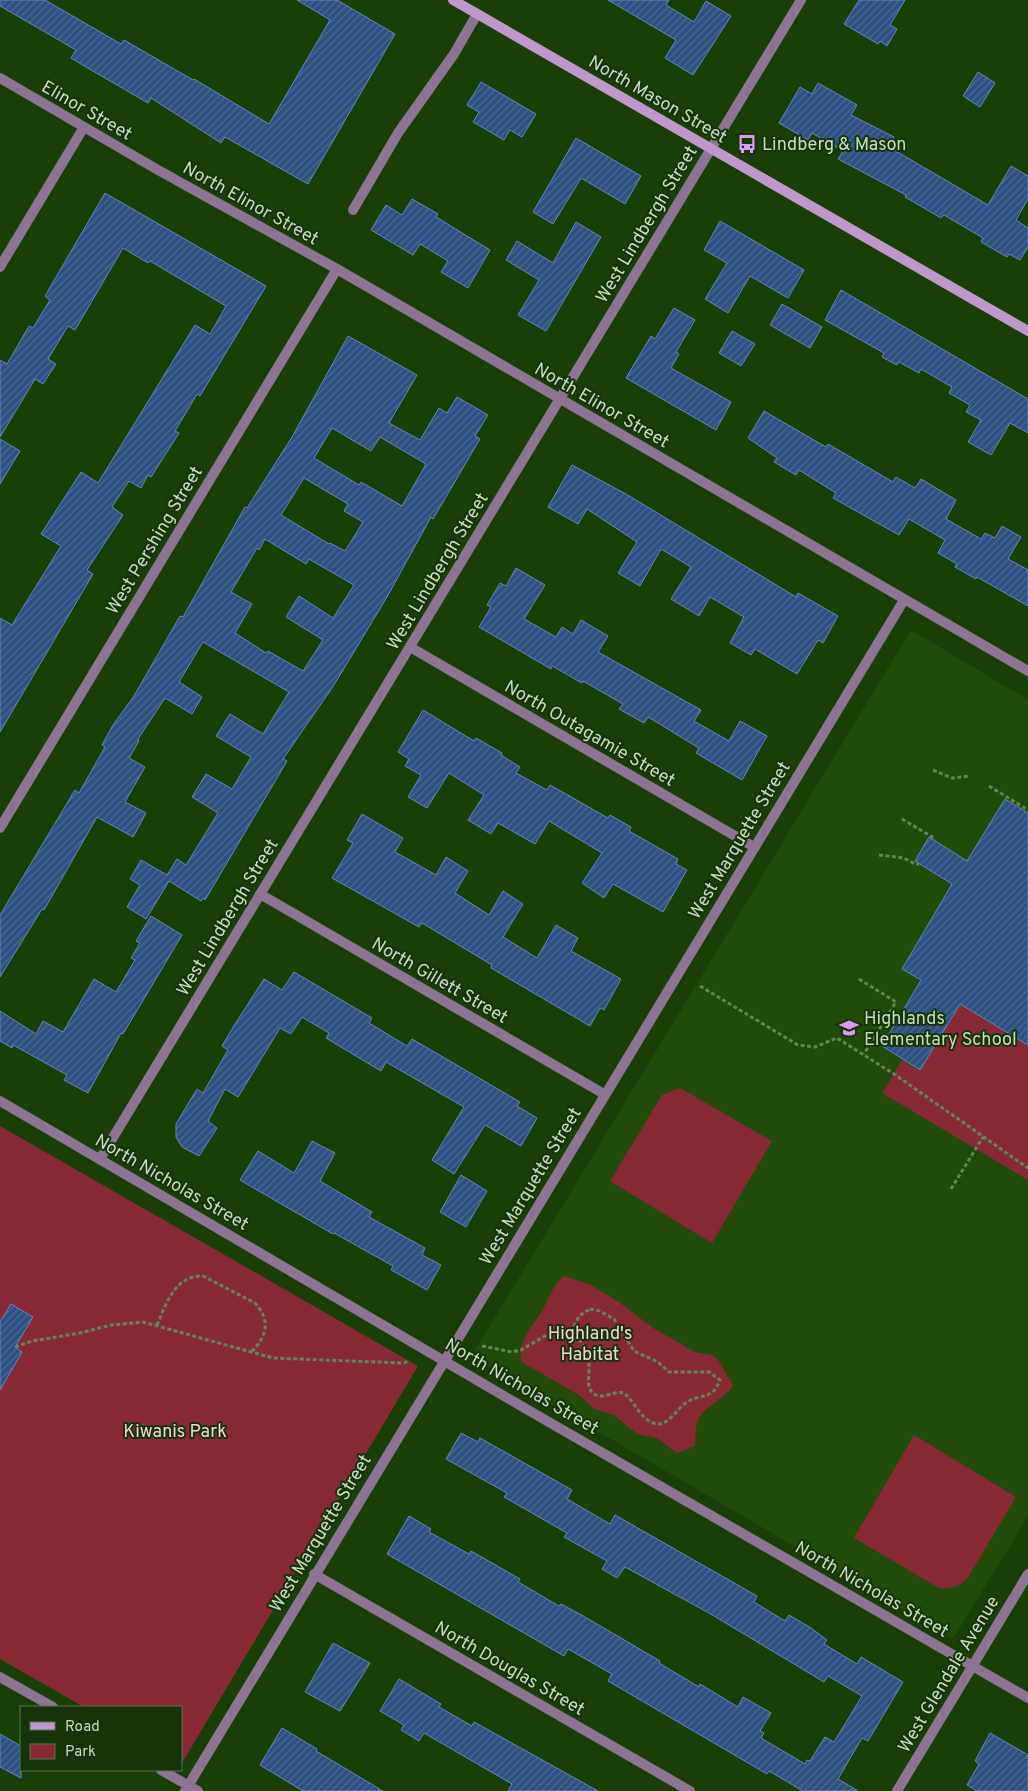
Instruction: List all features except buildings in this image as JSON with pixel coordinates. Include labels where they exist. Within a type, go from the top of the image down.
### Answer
[{"type":"main road","name":"North Mason Street","points":[[454,0],[1028,331]]},
{"type":"street","name":"West Lindbergh Street","points":[[100,1159],[801,0]]},
{"type":"street","points":[[353,210],[398,133],[454,54],[477,14]]},
{"type":"street","name":"Elinor Street","points":[[0,78],[158,170]]},
{"type":"street","points":[[0,267],[84,127]]},
{"type":"street","name":"North Elinor Street","points":[[158,170],[337,269],[1028,672]]},
{"type":"street","name":"West Pershing Street","points":[[0,828],[337,269]]},
{"type":"street","name":"West Marquette Street","points":[[186,1788],[904,600]]},
{"type":"street","name":"North Outagamie Street","points":[[410,647],[754,847]]},
{"type":"street","name":"North Gillett Street","points":[[260,894],[604,1094]]},
{"type":"street","name":"North Nicholas Street","points":[[0,1101],[1028,1698]]},
{"type":"street","name":"North Douglas Street","points":[[314,1574],[690,1791]]},
{"type":"street","name":"West Glendale Avenue","points":[[897,1791],[1028,1574]]},
{"type":"street","points":[[0,1677],[51,1706]]},
{"type":"street","points":[[162,1771],[186,1788],[198,1791]]},
{"type":"path","points":[[933,770],[952,778],[970,776]]},
{"type":"path","points":[[989,786],[1028,810]]},
{"type":"path","points":[[902,819],[934,838],[934,840]]},
{"type":"path","points":[[879,854],[904,858],[919,864]]},
{"type":"path","points":[[859,979],[896,1002],[864,1054]]},
{"type":"path","points":[[700,986],[798,1045],[815,1047],[837,1038],[864,1054],[1028,1168]]},
{"type":"path","points":[[951,1189],[983,1137]]},
{"type":"path","points":[[157,1325],[175,1289],[184,1280],[193,1276],[203,1276],[255,1303],[260,1308],[265,1318],[266,1331],[260,1344],[251,1352]]},
{"type":"path","points":[[600,1310],[618,1323],[636,1353],[658,1362],[669,1372],[709,1372],[720,1380],[712,1393],[689,1400],[668,1421],[658,1424],[651,1422],[624,1393],[615,1392],[601,1396],[590,1390],[586,1354],[579,1339],[572,1330],[579,1316],[586,1311],[600,1310]]},
{"type":"path","points":[[15,1347],[32,1341],[80,1333],[112,1325],[143,1322],[273,1358],[404,1363],[408,1361]]},
{"type":"path","points":[[482,1346],[512,1352],[521,1350],[545,1336],[572,1330]]},
{"type":"shaded area","name":"Highlands Elementary School","points":[[911,630],[1028,700],[1028,1516],[953,1639],[471,1357]]},
{"type":"green space","points":[[954,1001],[1028,1045],[1028,1180],[882,1093],[902,1060],[919,1071],[955,1012]]},
{"type":"green space","points":[[680,1088],[772,1141],[712,1243],[610,1181],[662,1095]]},
{"type":"green space","name":"Kiwanis Park","points":[[0,1126],[418,1366],[182,1763],[182,1706],[82,1706],[0,1659]]},
{"type":"green space","name":"Highland's Habitat","points":[[564,1276],[591,1285],[619,1302],[653,1328],[695,1352],[712,1355],[719,1361],[733,1386],[699,1417],[696,1425],[695,1446],[677,1453],[657,1438],[637,1434],[614,1415],[595,1409],[579,1395],[522,1362],[521,1348],[523,1341],[554,1287]]},
{"type":"green space","points":[[914,1435],[1016,1497],[967,1579],[954,1587],[939,1588],[854,1538]]},
{"type":"place","name":"Lindberg & Mason","points":[[747,144]]},
{"type":"place","name":"Highlands Elementary School","points":[[849,1028]]}]
